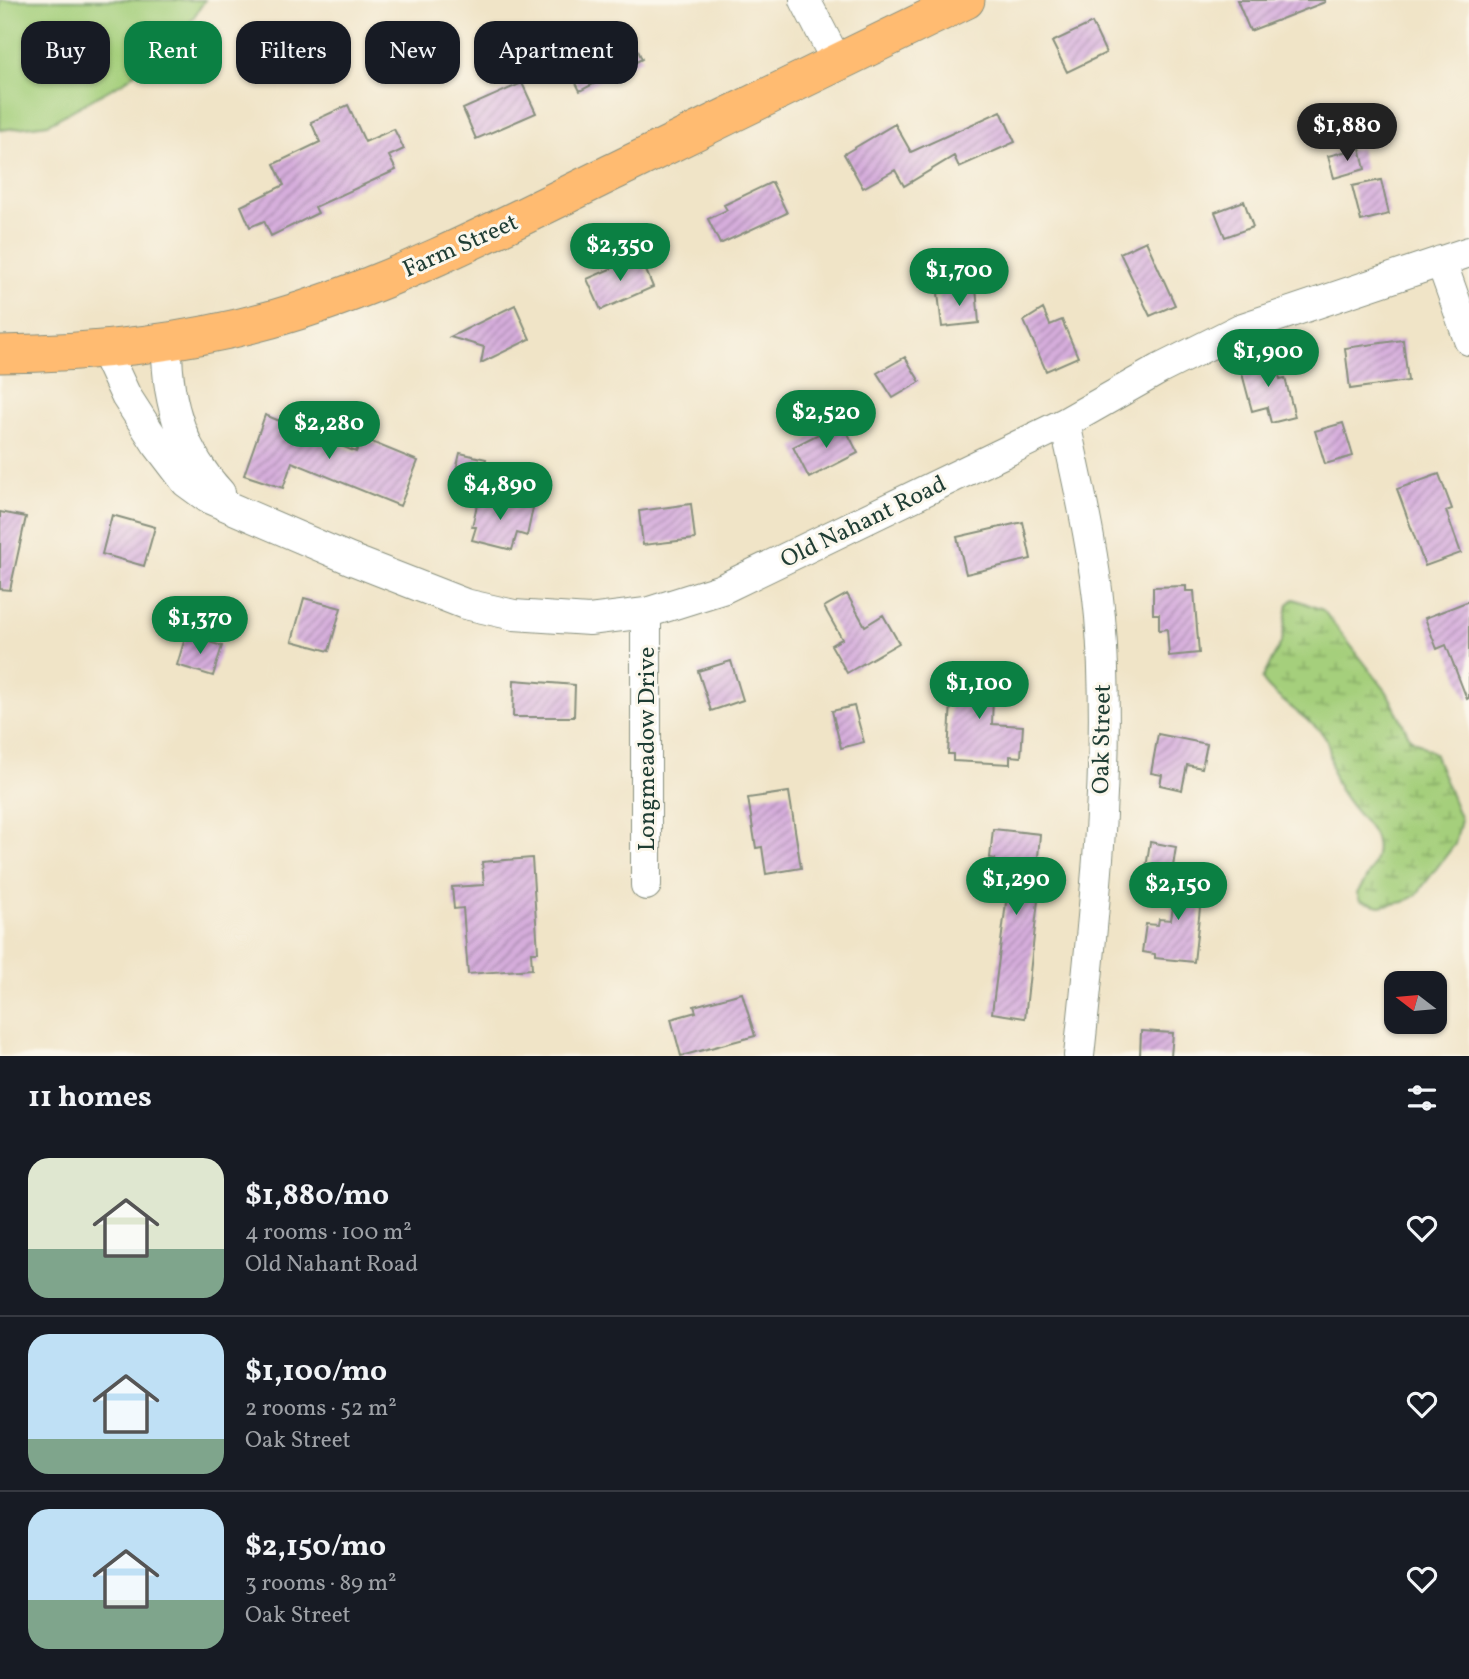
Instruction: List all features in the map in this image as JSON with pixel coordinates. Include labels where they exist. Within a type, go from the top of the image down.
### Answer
[{"type":"main road","name":"Farm Street","points":[[0,354],[105,351],[167,342],[300,311],[432,259],[966,0]]},
{"type":"street","points":[[806,0],[837,62]]},
{"type":"street","points":[[1455,257],[1469,340]]},
{"type":"street","name":"Old Nahant Road","points":[[105,351],[126,396],[180,474],[208,498],[395,578],[489,611],[564,620],[646,613],[696,599],[748,577],[1065,424],[1160,369],[1240,329],[1455,257]]},
{"type":"street","name":"Old Nahant Road","points":[[167,342],[170,394],[186,442],[213,485],[239,510]]},
{"type":"street","name":"Oak Street","points":[[1065,424],[1091,542],[1100,617],[1103,690],[1100,820],[1079,1056]]},
{"type":"street","name":"Longmeadow Drive","points":[[646,613],[646,885]]},
{"type":"green space","points":[[0,0],[205,0],[191,21],[124,21],[124,82],[48,124],[0,130]]},
{"type":"green space","points":[[1294,599],[1323,610],[1387,692],[1410,738],[1434,753],[1461,820],[1455,844],[1416,895],[1404,902],[1380,906],[1360,901],[1357,893],[1376,856],[1376,843],[1372,833],[1336,783],[1328,744],[1321,732],[1273,692],[1262,679],[1282,641],[1288,604]]},
{"type":"building","points":[[1237,0],[1325,0],[1325,2],[1250,31]]},
{"type":"building","points":[[1092,23],[1106,53],[1067,72],[1052,42]]},
{"type":"building","points":[[522,84],[536,113],[476,139],[463,109]]},
{"type":"building","points":[[576,84],[594,84],[580,91]]},
{"type":"building","points":[[348,105],[365,142],[394,129],[404,149],[389,156],[396,170],[315,207],[318,213],[271,236],[264,221],[250,227],[241,206],[284,185],[274,164],[320,142],[311,122]]},
{"type":"building","points":[[1001,111],[1015,142],[959,167],[954,156],[904,186],[895,170],[863,188],[844,154],[895,124],[911,152]]},
{"type":"building","points":[[1360,148],[1365,169],[1334,178],[1328,156]]},
{"type":"building","points":[[1381,180],[1389,214],[1361,221],[1352,186]]},
{"type":"building","points":[[772,182],[787,213],[720,244],[708,219],[727,210],[724,205]]},
{"type":"building","points":[[1244,201],[1253,227],[1225,237],[1215,212]]},
{"type":"building","points":[[1146,241],[1175,305],[1150,316],[1120,253]]},
{"type":"building","points":[[640,256],[653,287],[601,310],[587,279]]},
{"type":"building","points":[[976,288],[979,323],[942,327],[938,293]]},
{"type":"building","points":[[515,305],[530,339],[481,363],[484,347],[450,337]]},
{"type":"building","points":[[1043,309],[1050,325],[1062,320],[1078,357],[1046,371],[1024,321]]},
{"type":"building","points":[[1403,340],[1408,381],[1350,389],[1345,348]]},
{"type":"building","points":[[1274,356],[1280,379],[1285,378],[1295,417],[1271,423],[1267,407],[1252,411],[1240,366]]},
{"type":"building","points":[[905,357],[920,382],[893,398],[877,373]]},
{"type":"building","points":[[265,415],[356,452],[362,438],[418,461],[400,506],[292,462],[283,488],[244,475]]},
{"type":"building","points":[[842,422],[858,453],[809,478],[793,447]]},
{"type":"building","points":[[1343,423],[1353,456],[1325,464],[1315,431]]},
{"type":"building","points":[[460,453],[486,459],[480,486],[454,479]]},
{"type":"building","points":[[1439,474],[1452,509],[1446,511],[1461,553],[1425,566],[1397,489]]},
{"type":"building","points":[[479,496],[533,508],[527,536],[517,533],[512,550],[472,540]]},
{"type":"building","points":[[691,504],[695,539],[643,545],[639,511]]},
{"type":"building","points":[[0,512],[26,517],[10,590],[0,589]]},
{"type":"building","points":[[112,515],[155,527],[144,566],[102,554]]},
{"type":"building","points":[[1023,522],[1031,559],[966,574],[957,537]]},
{"type":"building","points":[[1186,586],[1186,591],[1194,591],[1199,653],[1169,656],[1167,629],[1159,630],[1159,614],[1153,614],[1153,587]]},
{"type":"building","points":[[847,594],[865,626],[883,615],[899,643],[847,673],[831,645],[842,639],[824,607]]},
{"type":"building","points":[[304,598],[341,608],[329,651],[292,641]]},
{"type":"building","points":[[1469,601],[1467,699],[1446,645],[1437,649],[1425,618]]},
{"type":"building","points":[[186,635],[222,646],[213,676],[177,665]]},
{"type":"building","points":[[731,661],[743,700],[711,711],[698,671]]},
{"type":"building","points":[[953,667],[994,669],[992,724],[1023,726],[1021,757],[1010,756],[1010,764],[953,761],[953,754],[948,754]]},
{"type":"building","points":[[514,680],[575,685],[574,717],[513,717]]},
{"type":"building","points":[[854,706],[864,742],[841,748],[832,711]]},
{"type":"building","points":[[1158,734],[1207,744],[1202,768],[1187,765],[1182,790],[1160,785],[1162,775],[1151,773]]},
{"type":"building","points":[[789,792],[801,868],[766,874],[762,847],[756,848],[748,798]]},
{"type":"building","points":[[993,829],[1040,834],[1036,881],[1040,882],[1025,1018],[992,1013],[1009,879],[993,877],[995,859],[990,858]]},
{"type":"building","points":[[1150,842],[1176,847],[1172,873],[1146,868]]},
{"type":"building","points":[[532,858],[538,952],[531,952],[532,969],[468,974],[463,908],[454,909],[452,887],[484,885],[482,862]]},
{"type":"building","points":[[1179,869],[1204,872],[1194,962],[1155,958],[1155,954],[1142,952],[1146,924],[1158,925],[1159,919],[1171,920]]},
{"type":"building","points":[[742,993],[755,1036],[681,1056],[671,1019],[696,1012],[694,1006]]},
{"type":"building","points":[[1141,1031],[1173,1033],[1171,1056],[1140,1056]]}]
